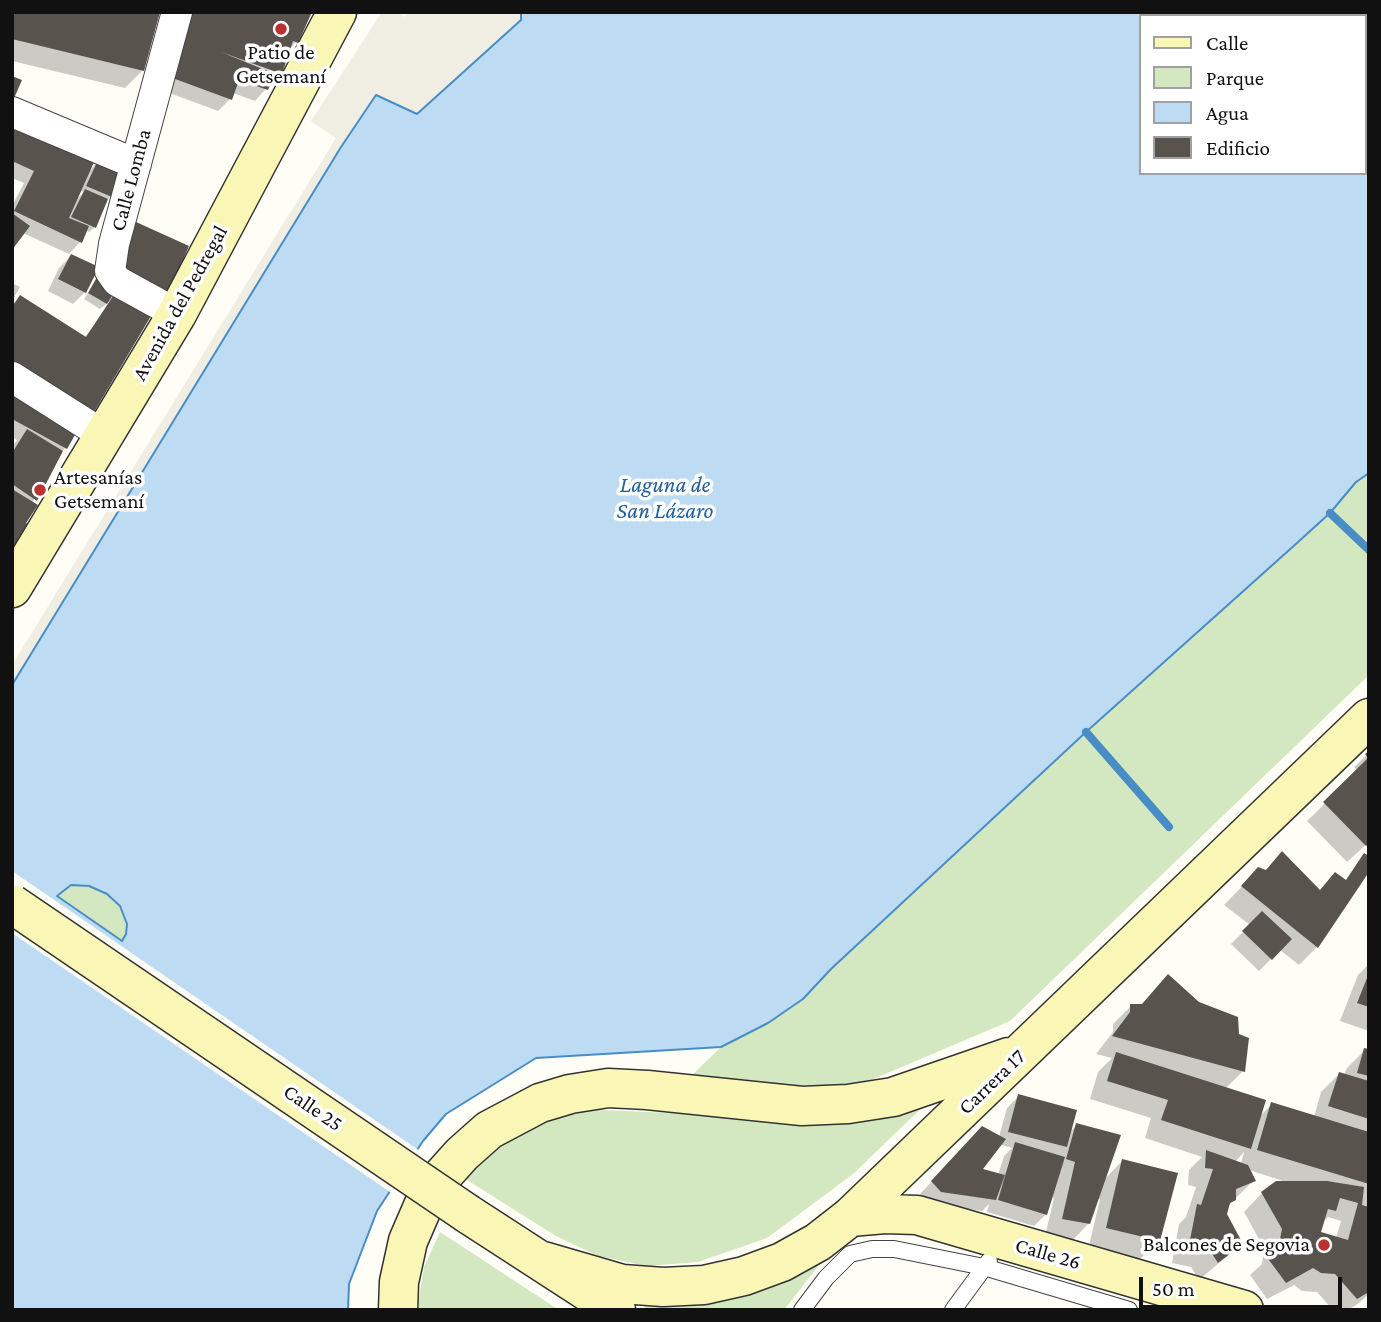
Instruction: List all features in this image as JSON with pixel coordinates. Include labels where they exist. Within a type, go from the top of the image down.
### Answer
[{"type":"main road","name":"Avenida del Pedregal","points":[[12,587],[177,314],[337,12]]},
{"type":"main road","name":"Carrera 17","points":[[543,1261],[622,1284],[663,1287],[704,1285],[744,1276],[782,1262],[818,1242],[850,1217],[1369,718]]},
{"type":"main road","name":"Calle 25","points":[[12,904],[468,1214],[616,1310]]},
{"type":"main road","points":[[398,1310],[399,1282],[408,1241],[424,1204],[444,1174],[461,1154],[489,1130],[540,1102],[608,1088],[802,1106],[848,1104],[893,1097],[1024,1051]]},
{"type":"main road","name":"Calle 26","points":[[850,1217],[917,1215],[995,1254],[1244,1310]]},
{"type":"street","name":"Calle Lomba","points":[[177,12],[114,244],[110,271],[117,281],[177,314]]},
{"type":"street","points":[[12,112],[136,164]]},
{"type":"street","points":[[12,377],[104,436]]},
{"type":"lane","points":[[802,1310],[826,1278],[850,1254],[872,1249],[995,1254],[1129,1310]]},
{"type":"lane","points":[[953,1310],[995,1254]]},
{"type":"green space","points":[[1369,473],[1369,675],[1010,1021],[838,1094],[688,1079],[721,1047],[768,1023],[803,999],[831,969],[1086,732],[1330,513],[1356,482]]},
{"type":"green space","points":[[71,885],[89,886],[107,894],[120,906],[127,924],[122,941],[57,896]]},
{"type":"green space","points":[[933,1097],[853,1174],[767,1238],[698,1262],[647,1266],[598,1256],[556,1236],[459,1175],[510,1132],[580,1109],[832,1120]]},
{"type":"green space","points":[[440,1232],[559,1310],[417,1310],[424,1267]]},
{"type":"green space","points":[[823,1260],[784,1310],[649,1310],[640,1304]]},
{"type":"shaded area","points":[[382,12],[397,12],[405,17],[408,12],[521,12],[521,20],[417,114],[376,95],[341,147],[12,685],[12,665],[336,138],[311,121]]},
{"type":"water","name":"Laguna de San Lázaro","points":[[521,12],[1369,12],[1369,473],[1356,482],[1330,513],[1086,732],[831,969],[803,999],[768,1023],[721,1047],[536,1058],[446,1114],[423,1141],[377,1211],[349,1284],[348,1310],[12,1310],[12,685],[341,147],[376,95],[417,114],[521,20]],"holes":[[[71,885],[89,886],[107,894],[120,906],[127,924],[122,941],[57,896]]]},
{"type":"pier","points":[[12,871],[420,1151],[393,1194],[12,933]]},
{"type":"building","points":[[12,12],[160,12],[144,71],[12,39]]},
{"type":"building","points":[[190,12],[312,12],[298,43],[293,41],[282,74],[221,52],[275,74],[268,90],[239,80],[232,100],[167,76]]},
{"type":"building","points":[[12,76],[22,80],[12,103]]},
{"type":"building","points":[[12,122],[95,160],[69,218],[89,226],[82,243],[14,211],[34,171],[12,161]]},
{"type":"building","points":[[98,160],[123,171],[112,197],[86,186]]},
{"type":"building","points":[[85,189],[108,199],[96,228],[71,217]]},
{"type":"building","points":[[12,213],[30,226],[12,250]]},
{"type":"building","points":[[125,217],[189,246],[166,299],[114,271]]},
{"type":"building","points":[[71,254],[99,267],[86,293],[58,279]]},
{"type":"building","points":[[97,277],[117,288],[107,304],[88,293]]},
{"type":"building","points":[[117,290],[154,311],[94,412],[12,361],[12,307],[20,295],[86,337]]},
{"type":"building","points":[[12,388],[80,426],[67,449],[12,419]]},
{"type":"building","points":[[27,429],[63,451],[37,501],[12,484],[12,453]]},
{"type":"building","points":[[12,489],[38,505],[26,523],[31,526],[12,556]]},
{"type":"building","points":[[1369,751],[1369,843],[1366,846],[1323,802],[1368,758],[1365,754]]},
{"type":"building","points":[[1282,851],[1320,890],[1335,872],[1346,880],[1364,853],[1369,856],[1369,872],[1318,948],[1241,886],[1258,867],[1266,870]]},
{"type":"building","points":[[1262,911],[1292,939],[1272,960],[1242,931]]},
{"type":"building","points":[[1369,973],[1369,1007],[1357,1003]]},
{"type":"building","points":[[1168,974],[1199,1002],[1238,1017],[1239,1034],[1249,1038],[1245,1072],[1112,1036],[1130,1012],[1130,1004],[1142,1004]]},
{"type":"building","points":[[1364,1048],[1369,1049],[1369,1076],[1357,1073]]},
{"type":"building","points":[[1116,1052],[1266,1100],[1251,1149],[1161,1120],[1168,1100],[1107,1081]]},
{"type":"building","points":[[1339,1072],[1369,1081],[1369,1119],[1328,1106]]},
{"type":"building","points":[[1018,1094],[1077,1110],[1067,1147],[1008,1132]]},
{"type":"building","points":[[1271,1102],[1369,1132],[1369,1184],[1257,1150]]},
{"type":"building","points":[[1076,1123],[1121,1135],[1090,1224],[1062,1219],[1075,1162],[1066,1159]]},
{"type":"building","points":[[982,1126],[1006,1139],[983,1169],[1005,1175],[996,1200],[941,1192],[931,1181]]},
{"type":"building","points":[[1015,1142],[1065,1157],[1047,1215],[998,1200]]},
{"type":"building","points":[[1206,1150],[1248,1165],[1256,1181],[1236,1189],[1236,1200],[1230,1203],[1227,1214],[1243,1244],[1218,1263],[1209,1249],[1189,1245],[1197,1204],[1201,1205],[1213,1169],[1205,1168]]},
{"type":"building","points":[[1122,1159],[1178,1173],[1160,1241],[1106,1228]]},
{"type":"building","name":"Balcones de Segovia","points":[[1276,1181],[1327,1181],[1364,1187],[1362,1205],[1369,1207],[1369,1292],[1357,1299],[1335,1274],[1321,1273],[1313,1268],[1286,1283],[1266,1256],[1278,1249],[1282,1229],[1261,1192]],"holes":[[[1340,1198],[1358,1203],[1348,1240],[1321,1232],[1328,1209],[1336,1211]]]},
{"type":"waterway","points":[[1330,513],[1369,550]]},
{"type":"waterway","points":[[1086,732],[1169,827]]},
{"type":"place","name":"Patio de Getsemaní","points":[[281,29]]},
{"type":"place","name":"Artesanías Getsemaní","points":[[40,490]]},
{"type":"place","name":"Balcones de Segovia","points":[[1324,1245]]}]
